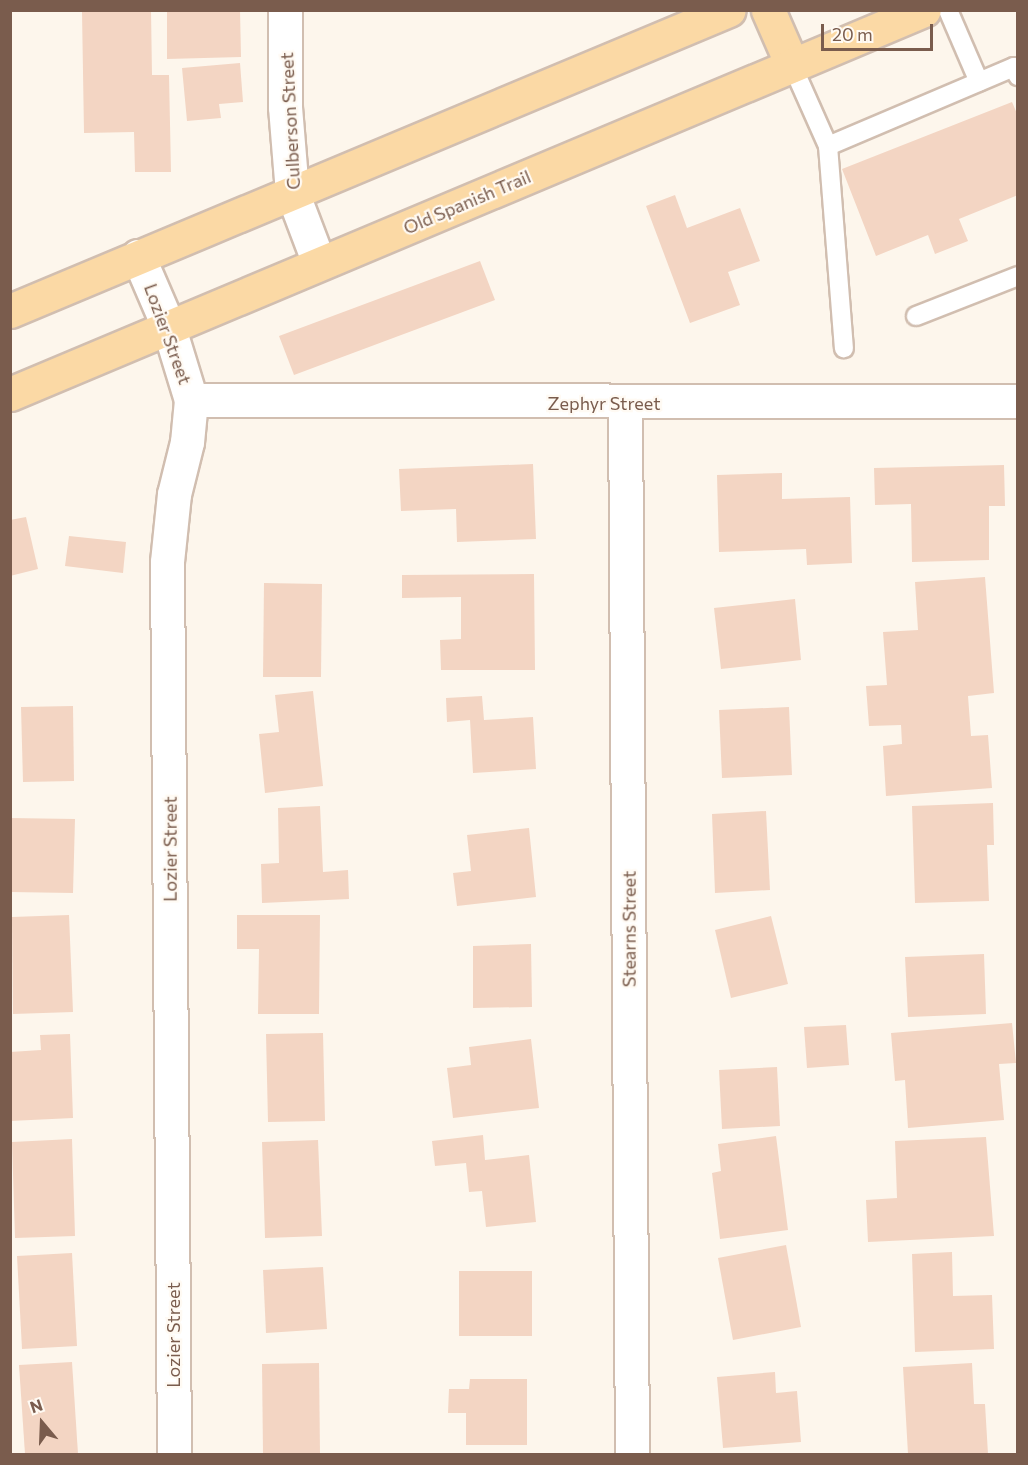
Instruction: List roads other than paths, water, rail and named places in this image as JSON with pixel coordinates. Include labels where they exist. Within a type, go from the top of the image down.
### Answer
[{"type":"main road","points":[[10,310],[729,10]]},
{"type":"main road","points":[[768,10],[792,65]]},
{"type":"main road","name":"Old Spanish Trail","points":[[10,394],[924,10]]},
{"type":"street","name":"Culberson Street","points":[[285,10],[285,108],[291,192],[319,263]]},
{"type":"street","name":"Lozier Street","points":[[138,256],[169,328],[191,400],[187,442],[174,494],[167,562],[174,1455]]},
{"type":"street","name":"Zephyr Street","points":[[191,400],[625,403],[1017,401]]},
{"type":"street","name":"Stearns Street","points":[[625,403],[632,1455]]},
{"type":"lane","points":[[948,10],[979,82]]},
{"type":"lane","points":[[792,65],[828,146],[844,348]]},
{"type":"lane","points":[[828,146],[1014,67],[1017,76]]},
{"type":"lane","points":[[916,316],[1017,276]]}]
